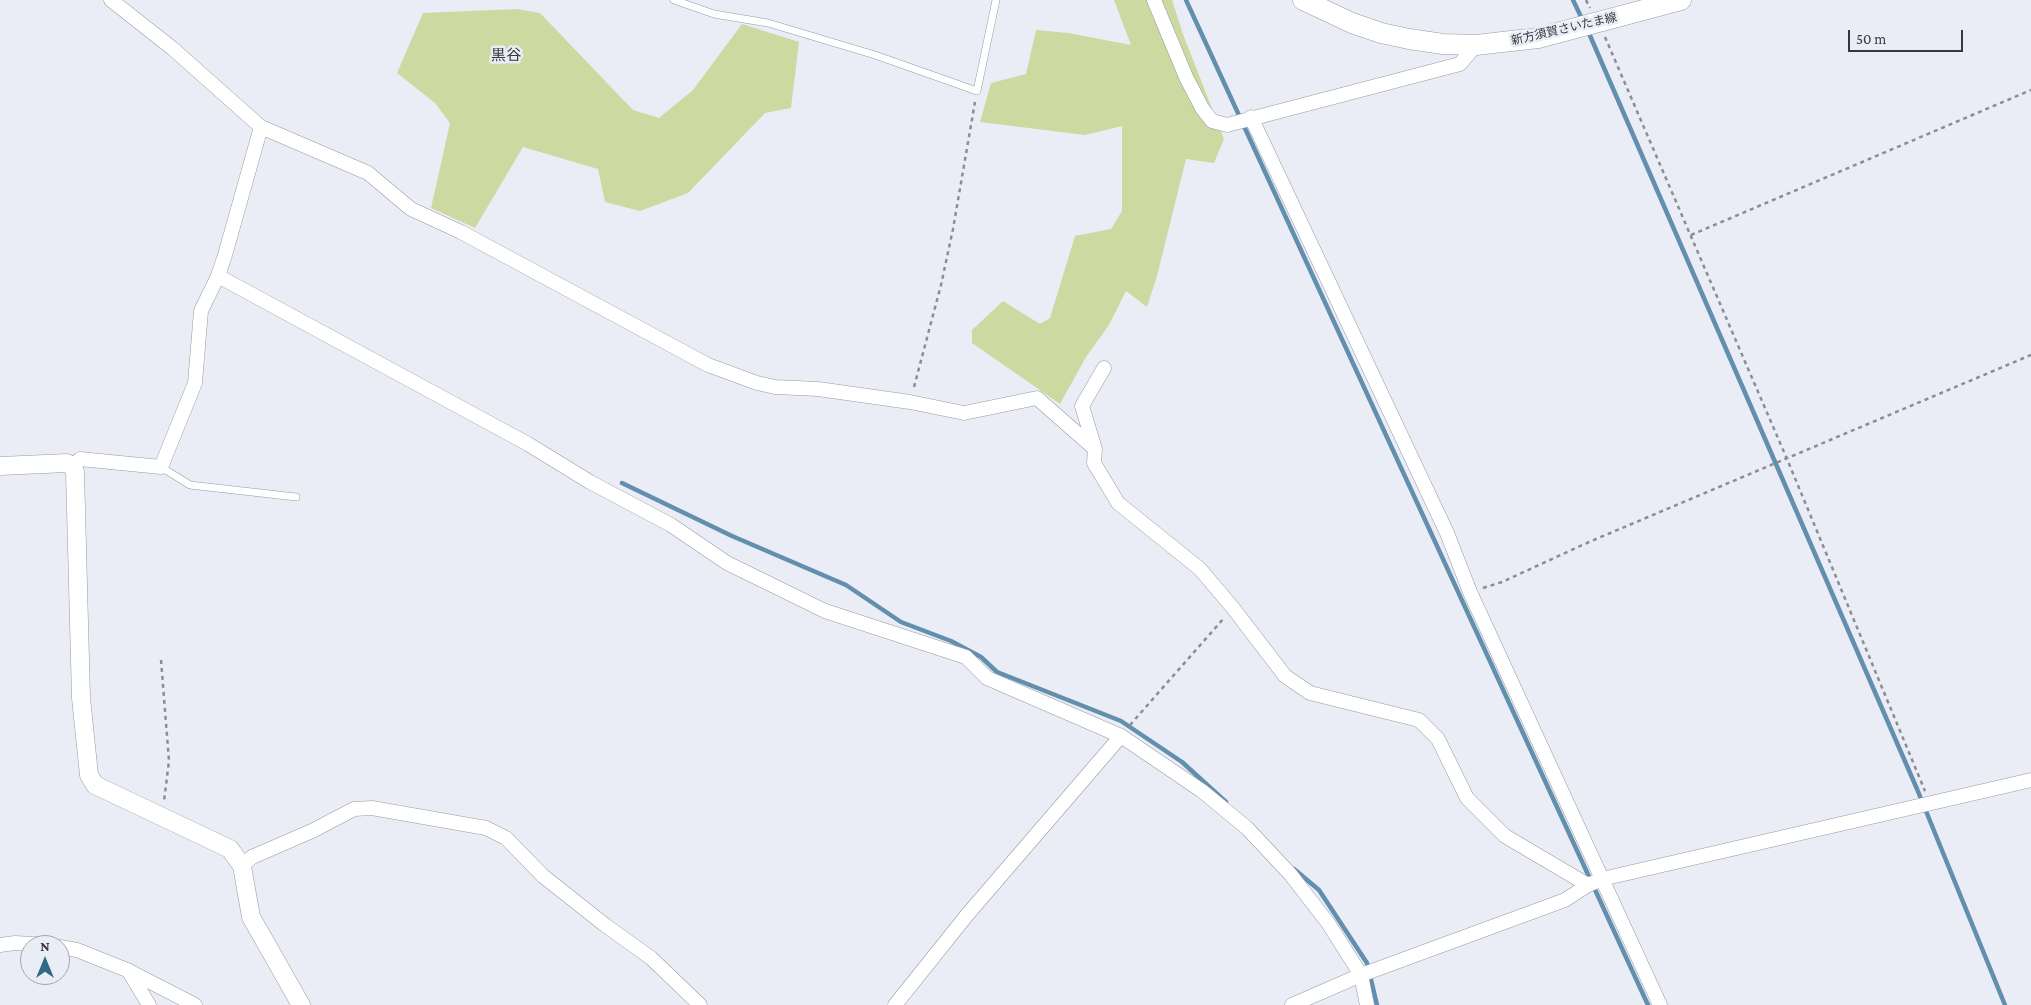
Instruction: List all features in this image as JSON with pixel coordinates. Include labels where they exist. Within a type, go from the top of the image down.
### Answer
[{"type":"main road","name":"新方須賀さいたま線","points":[[1303,0],[1352,23],[1381,33],[1408,40],[1476,45],[1538,38],[1681,0]]},
{"type":"street","points":[[111,0],[172,48],[261,127],[368,173],[411,208],[461,232],[708,365],[757,383],[774,387],[818,389],[910,402],[964,413],[1037,398],[1095,449]]},
{"type":"street","points":[[1154,0],[1186,77],[1202,108],[1212,120],[1227,125],[1460,64],[1476,45]]},
{"type":"street","points":[[1251,118],[1446,533],[1470,592],[1660,1005]]},
{"type":"street","points":[[73,467],[80,459],[161,467],[195,383],[201,311],[218,276],[261,127]]},
{"type":"street","points":[[218,276],[528,444],[590,482],[671,525],[727,563],[825,611],[966,657],[987,678],[1120,736],[1202,791],[1247,828],[1291,875],[1328,923],[1360,975],[1367,1005]]},
{"type":"street","points":[[1104,368],[1082,406],[1095,449],[1094,463],[1118,503],[1200,569],[1233,608],[1285,676],[1310,693],[1419,720],[1438,739],[1467,798],[1504,836],[1588,885]]},
{"type":"street","points":[[0,466],[67,463],[73,467],[75,472],[81,698],[89,775],[95,785],[230,849],[242,866],[251,918],[300,1005]]},
{"type":"street","points":[[895,1005],[967,915],[1120,736]]},
{"type":"street","points":[[1292,1005],[1360,975],[1565,900],[1588,885],[1602,879],[2031,780]]},
{"type":"street","points":[[242,866],[252,857],[312,831],[354,809],[372,808],[486,828],[506,838],[543,876],[605,925],[651,958],[700,1005]]},
{"type":"street","points":[[0,945],[20,943]]},
{"type":"street","points":[[70,949],[127,970],[195,1005]]},
{"type":"street","points":[[127,970],[149,1005]]},
{"type":"lane","points":[[674,0],[714,14],[768,23],[840,44],[977,91],[996,0]]},
{"type":"lane","points":[[161,467],[190,485],[296,497]]},
{"type":"path","points":[[1598,23],[1787,459],[1930,804]]},
{"type":"path","points":[[1691,235],[2031,90]]},
{"type":"path","points":[[910,402],[941,285],[953,229],[977,91]]},
{"type":"path","points":[[1470,592],[1502,582],[1589,542],[2031,355]]},
{"type":"path","points":[[1120,736],[1233,608]]},
{"type":"path","points":[[161,660],[169,761],[162,817]]},
{"type":"green space","points":[[1114,0],[1172,0],[1184,37],[1224,139],[1214,163],[1186,159],[1157,276],[1147,307],[1126,291],[1109,325],[1086,357],[1060,404],[972,343],[972,330],[1003,301],[1040,324],[1050,318],[1075,236],[1111,229],[1122,211],[1122,126],[1085,135],[980,122],[991,83],[1026,74],[1036,30],[1068,33],[1131,45]]},
{"type":"green space","points":[[517,9],[540,13],[633,110],[659,118],[693,90],[742,24],[799,42],[791,108],[765,113],[688,193],[640,211],[605,202],[598,169],[523,147],[475,228],[431,208],[450,123],[435,103],[397,73],[423,13]]},
{"type":"waterway","points":[[1186,0],[1648,1005]]},
{"type":"waterway","points":[[1573,0],[1583,21]]},
{"type":"waterway","points":[[1588,31],[1917,789],[2005,1005]]},
{"type":"waterway","points":[[622,483],[732,536],[846,585],[901,622],[951,641],[981,657],[997,672],[1121,721],[1182,762],[1226,802]]},
{"type":"waterway","points":[[1294,869],[1319,890],[1367,963],[1377,1005]]},
{"type":"district","name":"黒谷","points":[[506,55]]}]
